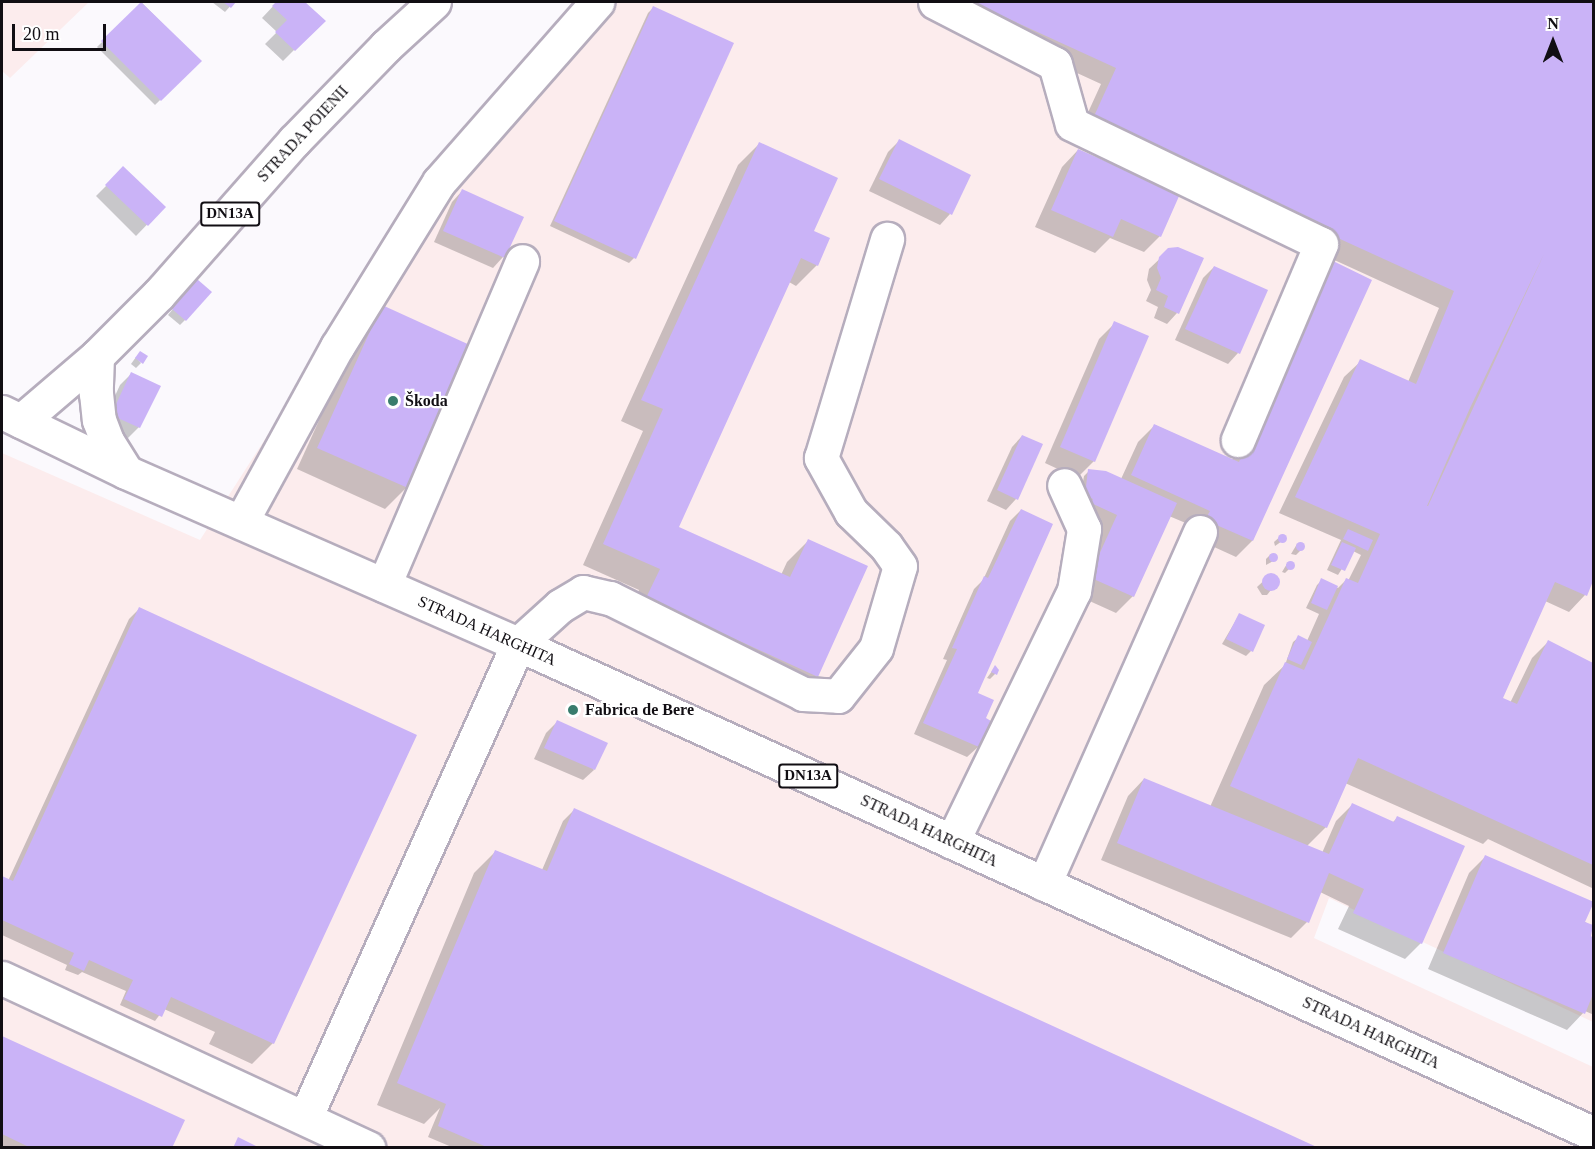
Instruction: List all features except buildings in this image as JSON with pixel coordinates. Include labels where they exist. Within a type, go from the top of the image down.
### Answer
[{"type":"main road","name":"STRADA POIENII","points":[[11,417],[98,356],[159,294],[302,133],[386,46],[434,2]]},
{"type":"main road","points":[[241,522],[337,347],[439,182],[597,2]]},
{"type":"main road","points":[[935,2],[1054,64],[1072,124],[1321,244],[1238,440]]},
{"type":"main road","points":[[305,1118],[518,644],[560,606],[583,592],[610,598],[803,694],[838,696],[876,648],[900,566],[886,546],[851,512],[821,458],[887,239]]},
{"type":"main road","points":[[384,585],[522,261]]},
{"type":"main road","points":[[98,356],[96,393],[99,420],[107,441],[126,472]]},
{"type":"main road","name":"STRADA HARGHITA","points":[[11,417],[126,472],[518,644],[1593,1134]]},
{"type":"main road","points":[[952,842],[1074,591],[1084,529],[1064,485]]},
{"type":"main road","points":[[1044,884],[1200,532]]},
{"type":"main road","points":[[2,978],[369,1148]]},
{"type":"shaded area","points":[[2,2],[89,2],[10,78],[2,71]]},
{"type":"shaded area","points":[[579,2],[1593,2],[1593,1022],[1329,898],[1314,938],[1593,1067],[1593,1147],[2,1147],[2,453],[200,540],[392,242]]},
{"type":"place","name":"Škoda","points":[[393,401]]},
{"type":"place","name":"Fabrica de Bere","points":[[573,710]]}]
